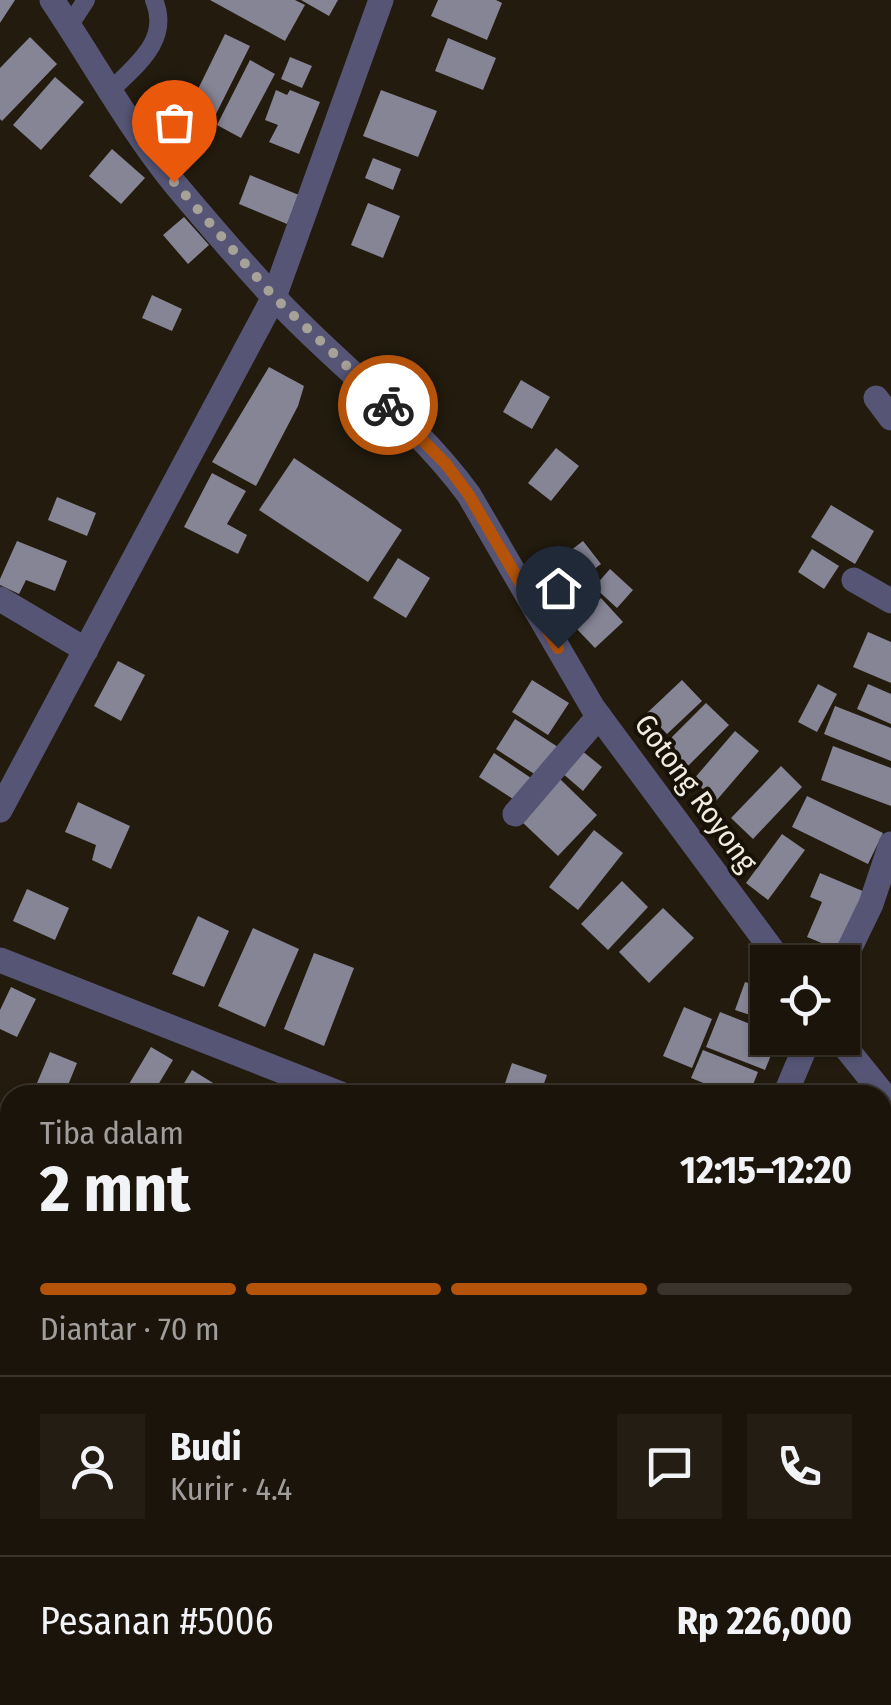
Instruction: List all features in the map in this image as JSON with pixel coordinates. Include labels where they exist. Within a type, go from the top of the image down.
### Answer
[{"type":"street","name":"Gotong Royong","points":[[52,0],[174,182],[274,297],[446,464],[469,495],[599,716],[768,945]]},
{"type":"street","points":[[0,810],[274,297],[380,0]]},
{"type":"street","points":[[854,580],[891,601]]},
{"type":"street","points":[[0,599],[86,650]]},
{"type":"street","points":[[515,814],[599,716]]},
{"type":"street","points":[[851,945],[871,904],[891,844]]},
{"type":"street","points":[[0,960],[318,1085]]},
{"type":"street","points":[[789,1085],[802,1055]]},
{"type":"street","points":[[852,1055],[876,1085]]},
{"type":"lane","points":[[70,26],[86,0]]},
{"type":"lane","points":[[110,91],[146,56],[156,39],[160,22],[154,0]]},
{"type":"building","points":[[0,0],[15,0],[0,23]]},
{"type":"building","points":[[210,0],[295,0],[305,5],[285,41]]},
{"type":"building","points":[[301,0],[338,0],[329,16]]},
{"type":"building","points":[[438,0],[502,3],[487,40],[431,16]]},
{"type":"building","points":[[225,34],[250,46],[201,144],[177,132]]},
{"type":"building","points":[[30,37],[57,64],[2,121],[0,68]]},
{"type":"building","points":[[448,38],[496,58],[483,90],[435,71]]},
{"type":"building","points":[[290,57],[312,66],[302,88],[281,79]]},
{"type":"building","points":[[250,60],[275,74],[241,138],[217,125]]},
{"type":"building","points":[[55,77],[84,102],[41,150],[13,125]]},
{"type":"building","points":[[276,90],[287,95],[290,90],[320,102],[299,154],[269,142],[278,125],[265,120]]},
{"type":"building","points":[[381,90],[437,111],[418,157],[363,136]]},
{"type":"building","points":[[112,149],[145,178],[121,204],[89,176]]},
{"type":"building","points":[[373,158],[401,169],[393,190],[365,178]]},
{"type":"building","points":[[250,175],[299,195],[287,224],[239,204]]},
{"type":"building","points":[[368,203],[400,216],[383,258],[351,245]]},
{"type":"building","points":[[184,217],[209,245],[188,264],[163,235]]},
{"type":"building","points":[[152,295],[182,309],[172,331],[142,318]]},
{"type":"building","points":[[269,367],[304,386],[298,406],[256,486],[212,462]]},
{"type":"building","points":[[521,380],[550,397],[532,429],[503,412]]},
{"type":"building","points":[[556,448],[579,466],[551,501],[528,483]]},
{"type":"building","points":[[294,458],[402,530],[368,582],[259,510]]},
{"type":"building","points":[[212,473],[246,491],[227,524],[247,535],[238,554],[184,527]]},
{"type":"building","points":[[57,497],[96,513],[87,536],[48,520]]},
{"type":"building","points":[[831,505],[874,531],[855,564],[811,537]]},
{"type":"building","points":[[17,541],[67,561],[55,591],[26,580],[19,594],[0,585]]},
{"type":"building","points":[[583,541],[601,564],[571,586],[553,564]]},
{"type":"building","points":[[812,549],[839,566],[824,589],[798,572]]},
{"type":"building","points":[[398,558],[430,578],[406,618],[373,598]]},
{"type":"building","points":[[610,569],[633,590],[617,608],[594,587]]},
{"type":"building","points":[[601,598],[623,622],[595,648],[573,625]]},
{"type":"building","points":[[868,632],[891,642],[891,683],[853,667]]},
{"type":"building","points":[[118,661],[145,675],[121,721],[94,706]]},
{"type":"building","points":[[532,680],[569,703],[548,735],[512,712]]},
{"type":"building","points":[[682,680],[702,701],[667,734],[647,713]]},
{"type":"building","points":[[818,684],[837,694],[817,732],[798,722]]},
{"type":"building","points":[[868,684],[891,694],[891,724],[857,709]]},
{"type":"building","points":[[706,703],[729,725],[685,769],[663,746]]},
{"type":"building","points":[[835,706],[891,728],[891,761],[824,734]]},
{"type":"building","points":[[515,719],[561,749],[542,779],[496,749]]},
{"type":"building","points":[[735,731],[759,751],[716,801],[693,780]]},
{"type":"building","points":[[833,746],[891,768],[891,806],[821,780]]},
{"type":"building","points":[[581,750],[602,767],[583,791],[562,773]]},
{"type":"building","points":[[494,753],[531,778],[516,801],[479,777]]},
{"type":"building","points":[[781,766],[802,787],[753,839],[731,818]]},
{"type":"building","points":[[560,779],[597,815],[558,856],[521,821]]},
{"type":"building","points":[[807,796],[883,833],[868,864],[792,827]]},
{"type":"building","points":[[78,802],[130,826],[111,869],[92,860],[96,845],[65,832]]},
{"type":"building","points":[[594,830],[623,853],[578,910],[549,887]]},
{"type":"building","points":[[782,834],[805,850],[768,900],[746,883]]},
{"type":"building","points":[[820,873],[865,892],[843,945],[826,945],[807,937],[822,902],[810,897]]},
{"type":"building","points":[[622,881],[648,907],[608,950],[581,924]]},
{"type":"building","points":[[27,889],[69,908],[55,940],[13,921]]},
{"type":"building","points":[[663,908],[694,938],[649,983],[619,952]]},
{"type":"building","points":[[198,916],[229,931],[204,987],[172,974]]},
{"type":"building","points":[[253,928],[299,949],[265,1027],[218,1006]]},
{"type":"building","points":[[314,953],[354,968],[324,1046],[284,1029]]},
{"type":"building","points":[[745,982],[750,984],[750,1015],[735,1010]]},
{"type":"building","points":[[11,987],[36,999],[17,1037],[0,1029],[0,1010]]},
{"type":"building","points":[[684,1007],[712,1019],[692,1068],[663,1056]]},
{"type":"building","points":[[720,1012],[750,1024],[750,1055],[771,1055],[765,1070],[706,1047]]},
{"type":"building","points":[[151,1047],[173,1060],[158,1085],[128,1085]]},
{"type":"building","points":[[703,1050],[758,1072],[753,1085],[708,1085],[691,1078]]},
{"type":"building","points":[[50,1052],[77,1063],[68,1085],[36,1085]]},
{"type":"building","points":[[512,1063],[547,1075],[544,1085],[504,1085]]},
{"type":"building","points":[[192,1070],[216,1085],[183,1085]]},
{"type":"way so far","points":[[174,182],[274,297],[388,405]]},
{"type":"route","points":[[388,405],[446,464],[469,495],[558,648]]}]
